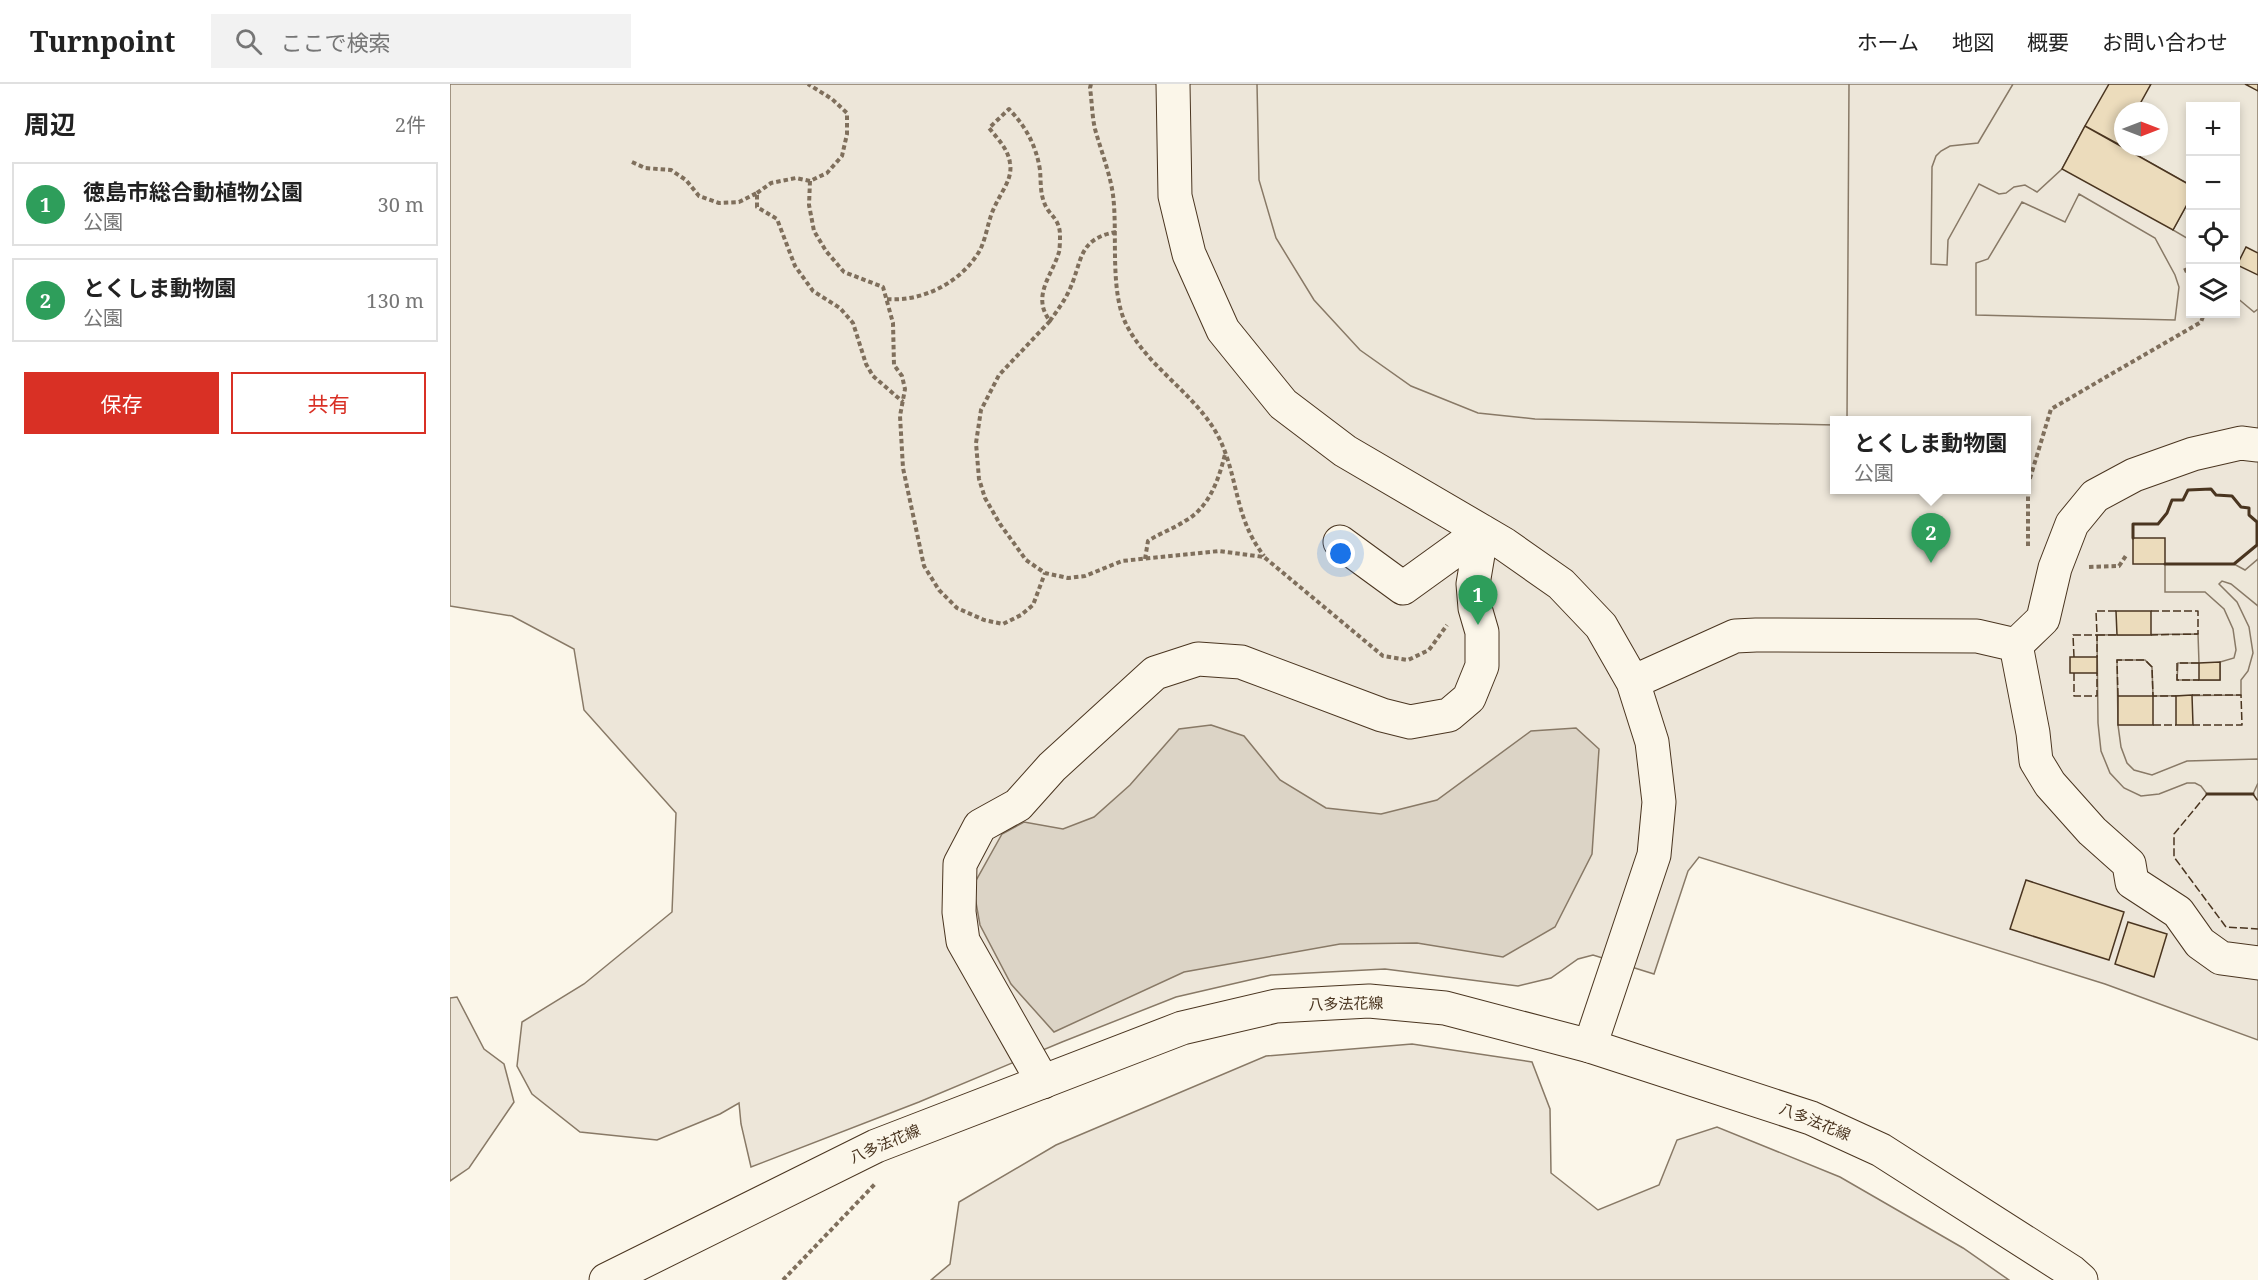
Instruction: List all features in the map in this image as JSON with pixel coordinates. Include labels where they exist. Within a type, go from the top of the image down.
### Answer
[{"type":"main road","points":[[1173,84],[1175,196],[1189,254],[1222,330],[1283,404],[1345,451],[1504,544],[1561,584],[1601,626],[1633,682],[1652,742],[1659,802],[1654,855],[1590,1046]]},
{"type":"main road","points":[[2016,645],[2043,619],[2055,568],[2072,524],[2094,496],[2134,475],[2193,454],[2241,443],[2258,445]]},
{"type":"main road","points":[[1340,542],[1403,588],[1482,531]]},
{"type":"main road","points":[[1043,1082],[963,941],[959,912],[960,864],[980,826],[1018,805],[1052,767],[1155,673],[1198,659],[1240,662],[1382,715],[1410,722],[1449,715],[1468,698],[1482,666],[1482,632],[1475,608],[1473,584],[1482,531]]},
{"type":"main road","points":[[1633,682],[1735,636],[1977,636],[2016,645]]},
{"type":"main road","points":[[2016,645],[2033,733],[2036,762],[2050,784],[2092,831],[2129,864],[2132,882],[2178,912],[2200,943],[2221,958],[2258,963]]},
{"type":"main road","name":"八多法花線","points":[[606,1280],[876,1146],[1182,1028],[1276,1006],[1369,1001],[1445,1008],[1590,1046],[1811,1118],[1881,1150],[2072,1272],[2081,1280]]},
{"type":"path","points":[[632,162],[645,168],[671,170],[686,180],[699,196],[719,203],[739,202],[757,194],[771,183],[796,178],[810,181],[827,173],[842,156],[847,134],[847,113],[832,99],[807,84]]},
{"type":"path","points":[[1091,84],[1095,128],[1113,194],[1118,292],[1126,325],[1146,354],[1208,418],[1226,452],[1242,516],[1253,542],[1264,557],[1292,582],[1383,656],[1408,660],[1430,650],[1445,627],[1459,614],[1475,608]]},
{"type":"path","points":[[887,298],[901,300],[931,294],[967,266],[980,250],[993,208],[1010,173],[1010,162],[1005,148],[989,128],[1009,110],[1024,125],[1032,140],[1040,169],[1044,205],[1057,219],[1060,232],[1059,252],[1043,290],[1044,314],[1050,321]]},
{"type":"path","points":[[810,181],[809,205],[814,231],[826,251],[844,272],[883,287],[887,298],[893,323],[894,365],[902,376],[905,389],[900,416],[903,468],[924,566],[939,590],[957,608],[984,620],[1003,624],[1021,615],[1033,605],[1046,573]]},
{"type":"path","points":[[757,194],[757,207],[777,219],[795,266],[813,291],[840,308],[853,323],[866,364],[873,376],[903,402]]},
{"type":"path","points":[[1116,232],[1094,238],[1084,250],[1068,294],[1050,321],[999,375],[981,410],[976,443],[979,478],[985,498],[1000,524],[1026,560],[1046,573],[1068,578],[1085,576],[1122,561],[1219,551],[1264,557]]},
{"type":"path","points":[[2031,475],[2051,409],[2201,322],[2202,318]]},
{"type":"path","points":[[1145,559],[1148,541],[1187,520],[1201,508],[1218,479],[1226,452]]},
{"type":"path","points":[[2055,568],[2119,566],[2127,554]]},
{"type":"path","points":[[783,1280],[879,1180],[876,1146]]},
{"type":"shaded area","points":[[450,84],[2258,84],[2258,1040],[2105,984],[1699,857],[1688,871],[1654,974],[1593,955],[1578,959],[1551,978],[1518,986],[1385,969],[1271,975],[1176,997],[919,1102],[751,1167],[741,1124],[739,1103],[720,1114],[657,1140],[580,1132],[532,1094],[517,1066],[522,1022],[584,984],[672,912],[676,813],[584,710],[574,649],[512,616],[450,606]]},
{"type":"shaded area","points":[[1257,84],[1849,84],[1847,416],[1830,416],[1830,425],[1535,419],[1478,413],[1411,386],[1360,350],[1314,300],[1276,238],[1259,180]]},
{"type":"shaded area","points":[[2013,84],[2258,84],[2258,309],[2254,312],[2240,300],[2240,102],[2186,102],[2186,183],[2138,156],[2168,156],[2168,102],[2114,102],[2114,142],[2085,126],[2062,169],[2037,192],[2025,185],[1999,194],[1979,184],[1948,240],[1947,265],[1931,264],[1932,167],[1936,156],[1950,146],[1978,143]]},
{"type":"shaded area","points":[[2079,194],[2155,238],[2179,287],[2175,320],[1976,315],[1976,263],[1988,259],[2022,202],[2065,222]]},
{"type":"shaded area","points":[[2186,206],[2186,238],[2173,230]]},
{"type":"shaded area","points":[[2258,559],[2258,606],[2231,584],[2222,581],[2219,584],[2237,602],[2249,627],[2253,653],[2248,671],[2241,680],[2241,695],[2153,696],[2152,667],[2145,660],[2117,660],[2118,725],[2121,747],[2127,763],[2134,770],[2152,775],[2187,761],[2258,759],[2258,783],[2253,794],[2207,794],[2201,786],[2195,783],[2187,783],[2159,794],[2141,796],[2124,788],[2110,773],[2101,751],[2098,723],[2097,635],[2198,634],[2199,663],[2178,663],[2177,680],[2220,680],[2220,662],[2234,658],[2236,650],[2233,629],[2224,609],[2205,592],[2165,592],[2165,564],[2234,564],[2245,570]]},
{"type":"shaded area","points":[[1211,725],[1244,736],[1280,780],[1326,808],[1381,814],[1437,800],[1531,731],[1576,728],[1599,749],[1592,854],[1555,927],[1503,957],[1417,943],[1340,944],[1184,972],[1054,1032],[1011,984],[980,925],[973,886],[1002,834],[1024,822],[1063,829],[1094,817],[1130,785],[1179,729]]},
{"type":"shaded area","points":[[457,997],[484,1049],[504,1064],[514,1102],[469,1168],[450,1181],[450,998]]},
{"type":"shaded area","points":[[1412,1044],[1532,1062],[1550,1109],[1551,1173],[1598,1210],[1659,1185],[1677,1140],[1717,1127],[1840,1177],[1963,1248],[2009,1280],[931,1280],[950,1264],[959,1202],[1056,1145],[1266,1056]]},
{"type":"building","points":[[2109,84],[2151,84],[2141,102],[2114,102],[2114,142],[2085,126]]},
{"type":"building","points":[[2245,84],[2258,84],[2258,91]]},
{"type":"building","points":[[2085,126],[2114,142],[2114,156],[2138,156],[2186,183],[2186,206],[2173,230],[2062,169]]},
{"type":"building","points":[[2246,247],[2258,253],[2258,275],[2240,266],[2240,259]]},
{"type":"building","points":[[2133,538],[2165,538],[2165,564],[2133,564]]},
{"type":"building","points":[[2116,611],[2151,611],[2151,635],[2117,635]]},
{"type":"building","points":[[2070,657],[2097,657],[2097,673],[2070,673]]},
{"type":"building","points":[[2220,662],[2220,680],[2199,680],[2199,663]]},
{"type":"building","points":[[2192,695],[2193,725],[2176,725],[2176,696]]},
{"type":"building","points":[[2118,696],[2153,696],[2153,725],[2118,725]]},
{"type":"building","points":[[2026,880],[2124,912],[2109,960],[2010,929]]},
{"type":"building","points":[[2128,922],[2167,934],[2154,977],[2115,964]]},
{"type":"fence","points":[[2116,611],[2096,611],[2097,635],[2117,635]]},
{"type":"fence","points":[[2151,611],[2198,611],[2198,634],[2151,635]]},
{"type":"fence","points":[[2074,657],[2073,635],[2097,635],[2097,657]]},
{"type":"fence","points":[[2118,696],[2117,660],[2145,660],[2152,667],[2153,696],[2176,696]]},
{"type":"fence","points":[[2199,663],[2177,663],[2177,680],[2199,680]]},
{"type":"fence","points":[[2074,673],[2074,696],[2097,696],[2097,673]]},
{"type":"fence","points":[[2192,695],[2241,695],[2242,725],[2193,725]]},
{"type":"fence","points":[[2153,725],[2176,725]]},
{"type":"fence","points":[[2207,794],[2174,834],[2174,857],[2226,927],[2258,929]]},
{"type":"fence","points":[[2253,794],[2258,801]]},
{"type":"wall","points":[[2133,538],[2133,524],[2158,524],[2167,513],[2172,500],[2183,500],[2188,490],[2211,489],[2216,495],[2232,496],[2241,507],[2249,508],[2249,515],[2257,522],[2257,545],[2234,564],[2165,564]]},
{"type":"wall","points":[[2207,794],[2253,794]]},
{"type":"place","name":"とくしま動物園","points":[[1931,563]]},
{"type":"place","name":"徳島市総合動植物公園","points":[[1478,625]]}]
